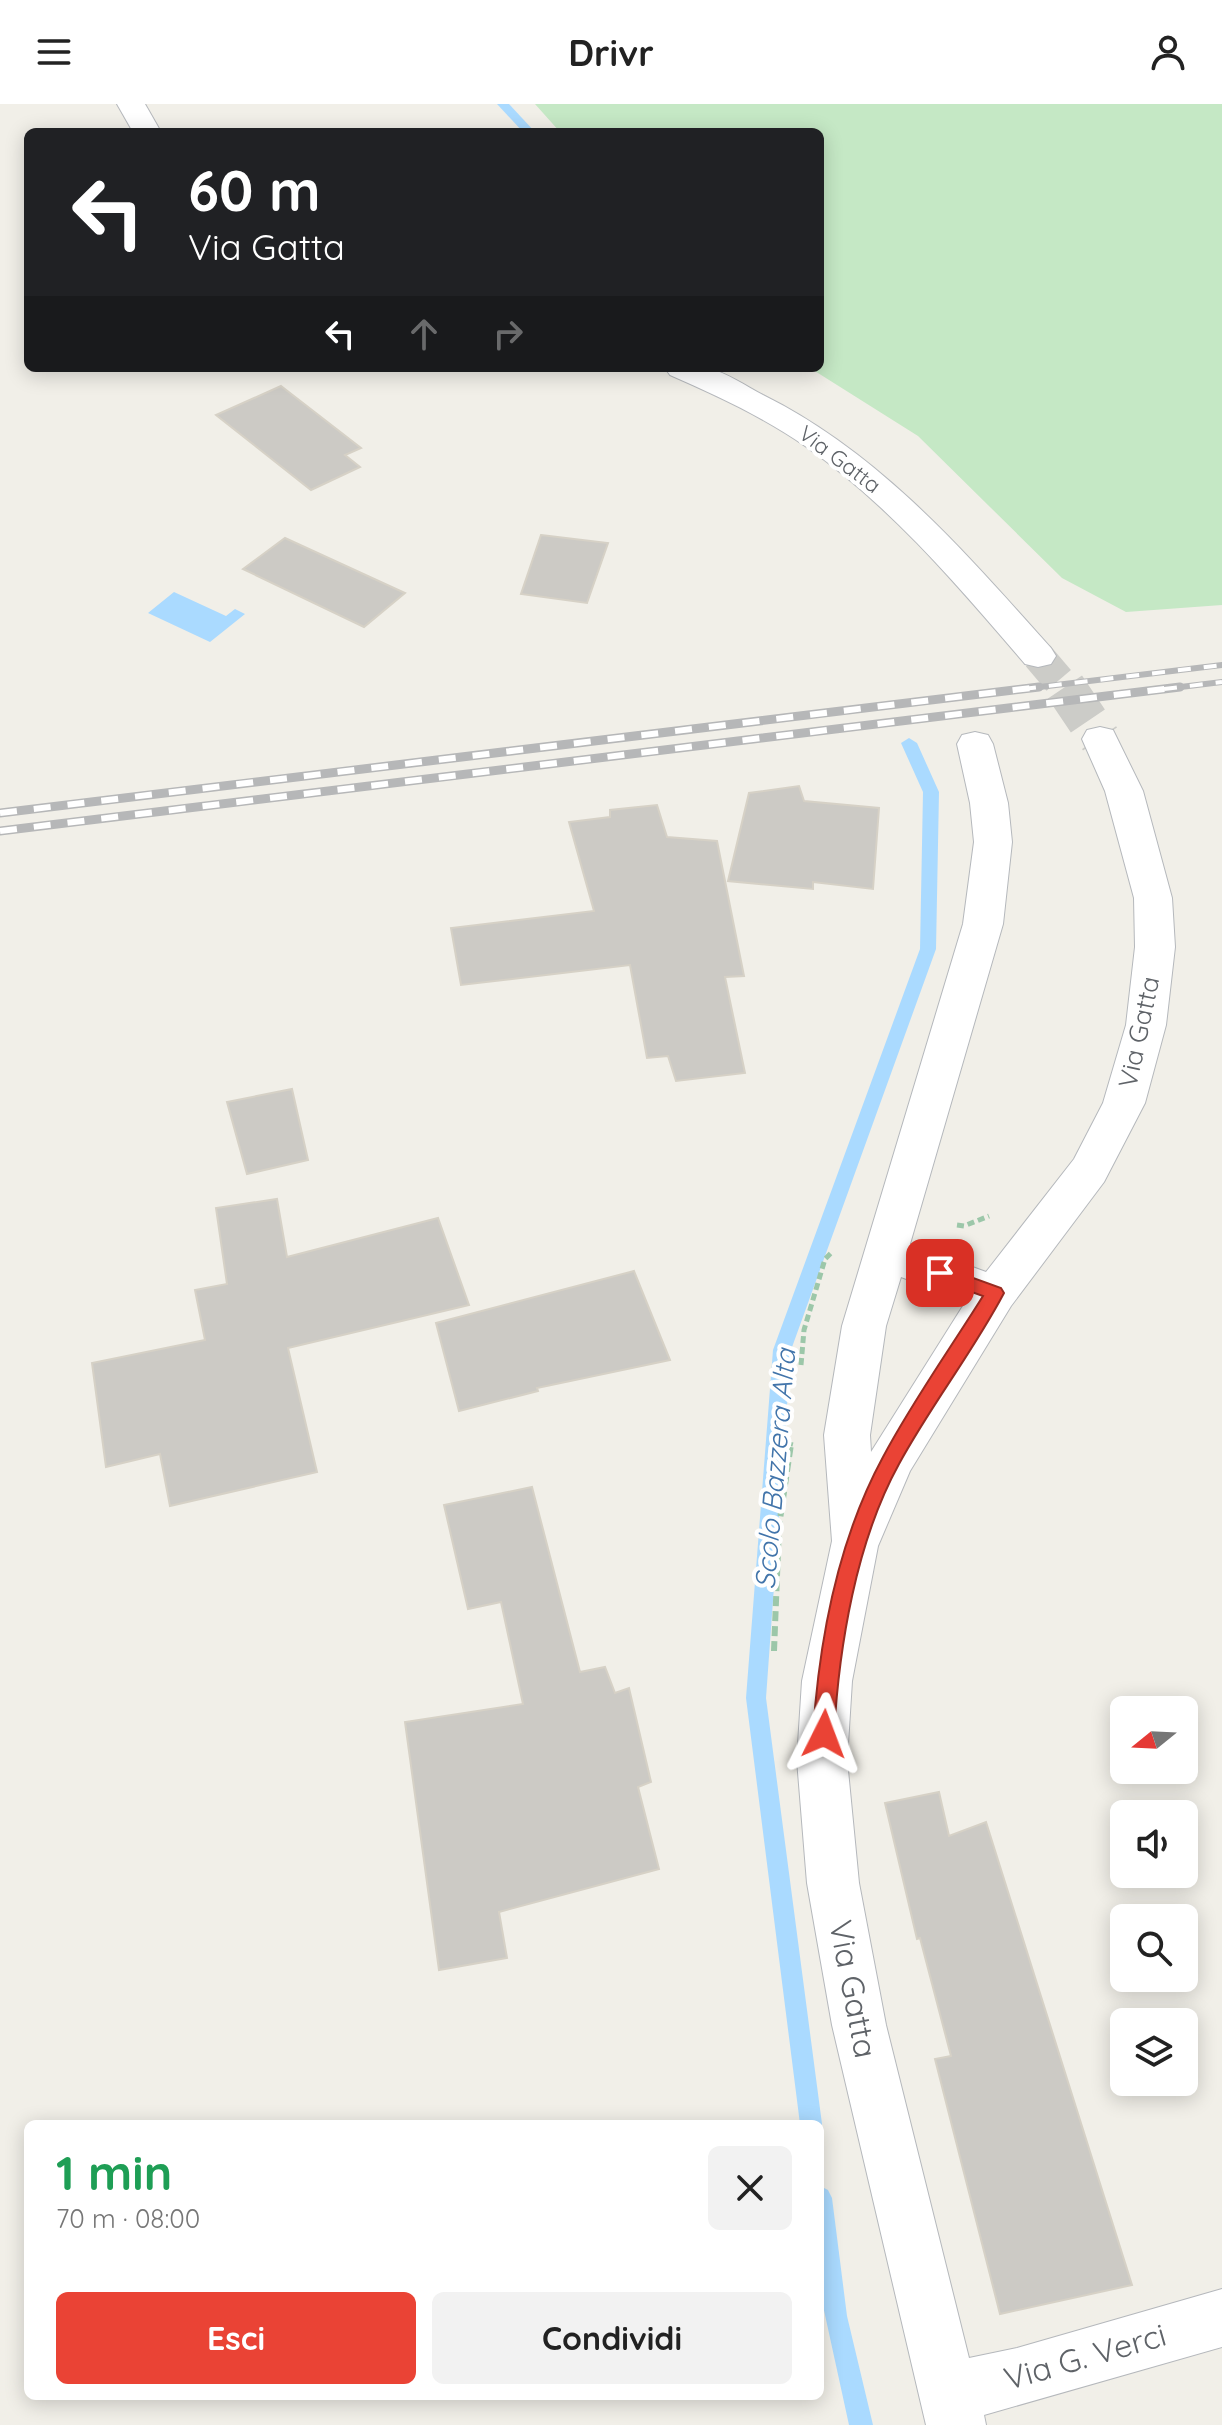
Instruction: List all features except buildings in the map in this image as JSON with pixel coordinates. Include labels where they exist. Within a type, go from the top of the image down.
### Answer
[{"type":"street","points":[[131,104],[145,128]]},
{"type":"street","name":"Via Gatta","points":[[690,372],[790,422],[863,474],[905,510],[1038,656]]},
{"type":"street","name":"Via Gatta","points":[[952,2409],[859,2025],[833,1883],[822,1760],[827,1681],[854,1546],[890,1462],[995,1293],[1089,1170],[1124,1103],[1146,1025],[1155,947],[1153,898],[1124,791],[1100,739]]},
{"type":"street","name":"Via Gatta","points":[[854,1546],[847,1435],[864,1326],[983,924],[993,842],[989,803],[975,744]]},
{"type":"street","points":[[890,1236],[995,1293]]},
{"type":"street","name":"Via G. Verci","points":[[952,2409],[1017,2378],[1222,2318]]},
{"type":"path","points":[[890,1236],[964,1226],[997,1213]]},
{"type":"green space","points":[[535,104],[1222,104],[1222,605],[1126,612],[1062,578],[918,436],[816,372],[824,372],[824,128],[556,128]]},
{"type":"water","points":[[174,592],[226,616],[235,609],[245,614],[210,642],[148,613]]},
{"type":"waterway","name":"Scolo Bazzera Alta","points":[[503,104],[525,128]]},
{"type":"waterway","name":"Scolo Bazzera Alta","points":[[810,2120],[756,1698],[782,1350],[928,949],[931,792],[909,743]]},
{"type":"waterway","name":"Scolo Bazzera Alta","points":[[824,2229],[835,2316],[861,2425]]},
{"type":"tunnel","points":[[1038,656],[1066,689]]},
{"type":"tunnel","points":[[1065,687],[1100,739]]},
{"type":"railway","points":[[1023,689],[1222,665]]},
{"type":"railway","points":[[1164,689],[1222,682]]},
{"type":"railway","points":[[0,813],[1039,687]]},
{"type":"railway","points":[[0,831],[1180,687]]},
{"type":"route","points":[[824,1734],[827,1681],[854,1546],[890,1462],[995,1293],[940,1273]]}]
